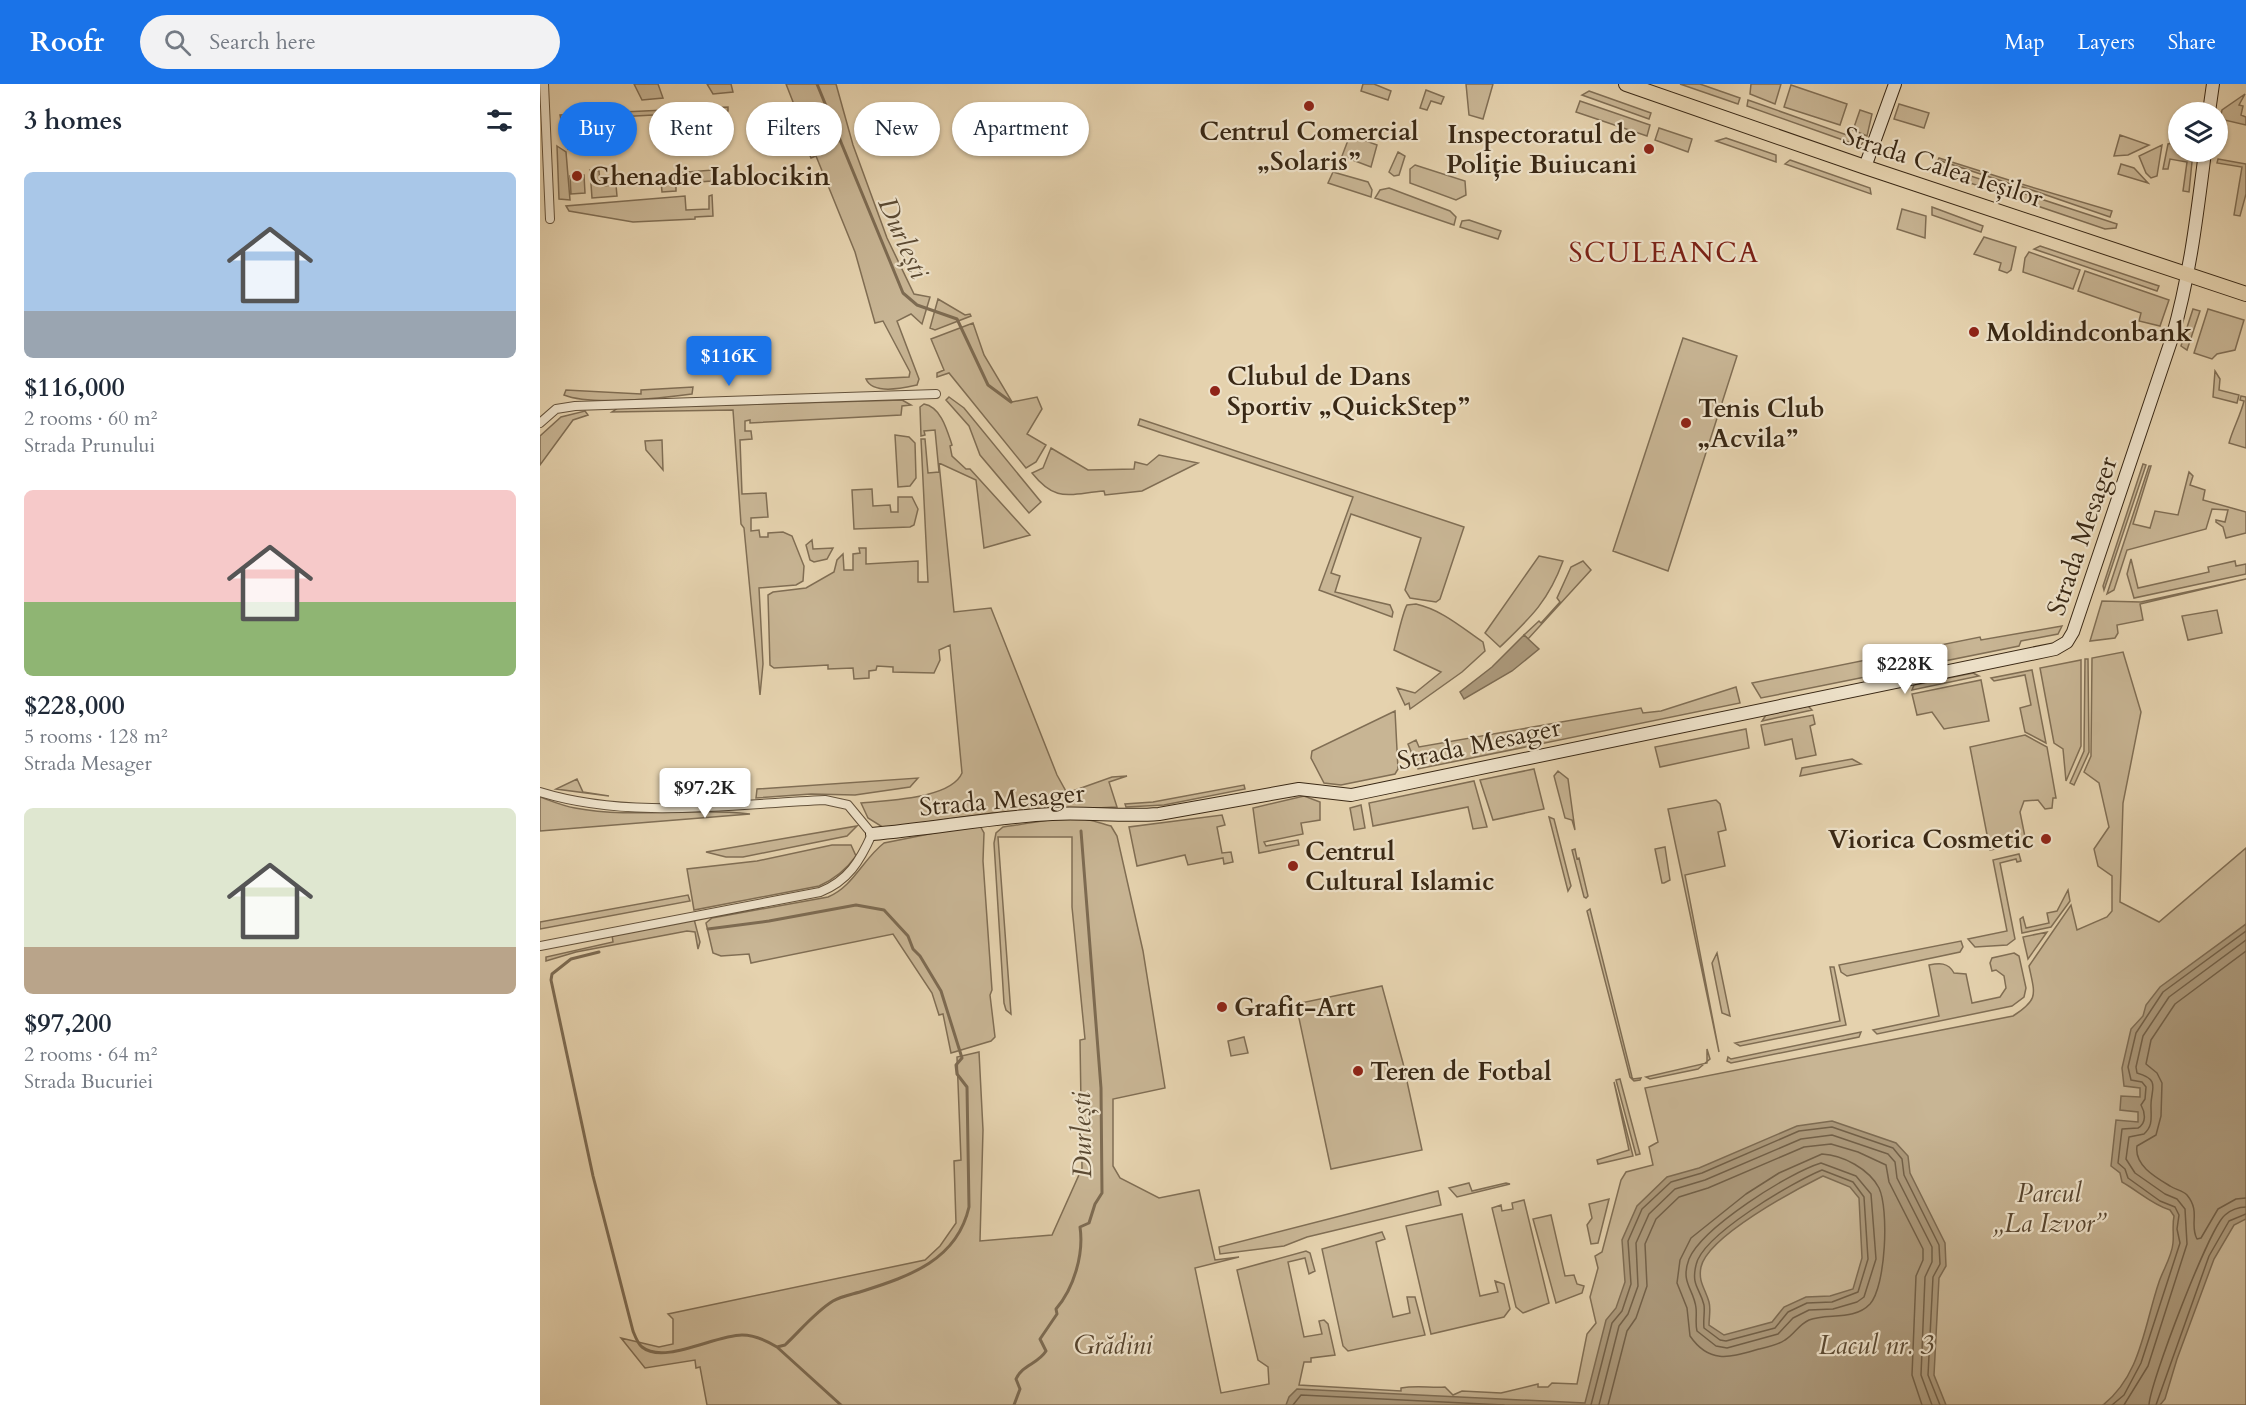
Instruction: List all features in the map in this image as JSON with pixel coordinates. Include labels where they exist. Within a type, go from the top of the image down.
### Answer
[{"type":"main road","name":"Strada Calea Ieșilor","points":[[1626,84],[1865,167],[2246,294]]},
{"type":"street","points":[[544,84],[550,219]]},
{"type":"street","points":[[1865,167],[1895,84]]},
{"type":"street","points":[[2210,102],[2213,84]]},
{"type":"street","name":"Strada Mesager","points":[[872,834],[1022,816],[1084,813],[1136,816],[1159,814],[1299,789],[1351,795],[2055,649],[2067,642],[2086,599],[2168,350],[2189,274],[2204,162]]},
{"type":"street","points":[[540,423],[556,409],[575,406],[936,394]]},
{"type":"street","points":[[540,792],[562,799],[614,807],[661,808],[825,800],[848,805],[872,834],[852,872],[838,884],[820,892],[540,946]]},
{"type":"green space","points":[[634,84],[658,84],[663,98],[642,100]]},
{"type":"green space","points":[[707,84],[731,84],[733,92],[713,94]]},
{"type":"green space","points":[[786,84],[836,84],[841,102],[793,102]]},
{"type":"green space","points":[[1363,84],[1374,84],[1391,91],[1388,100],[1361,91]]},
{"type":"green space","points":[[1466,84],[1493,84],[1483,119],[1469,115]]},
{"type":"green space","points":[[1680,84],[1700,84],[1740,98],[1738,104]]},
{"type":"green space","points":[[1751,84],[1781,84],[1775,104],[1750,94]]},
{"type":"green space","points":[[1791,85],[1847,104],[1840,125],[1784,107]]},
{"type":"green space","points":[[1426,90],[1444,97],[1441,104],[1431,101],[1427,110],[1420,108]]},
{"type":"green space","points":[[1589,91],[1651,113],[1649,119],[1582,95]]},
{"type":"green space","points":[[2245,94],[2239,105],[2243,106],[2241,115],[2246,117],[2246,125],[2228,121],[2228,106]]},
{"type":"green space","points":[[1748,100],[1864,141],[1860,146],[1747,106]]},
{"type":"green space","points":[[1580,101],[1650,125],[1647,136],[1576,112]]},
{"type":"green space","points":[[1899,104],[1929,113],[1924,128],[1894,119]]},
{"type":"green space","points":[[842,106],[854,148],[854,156],[857,156],[887,238],[914,294],[930,297],[922,324],[911,314],[897,321],[919,379],[917,385],[882,389],[870,384],[866,379],[909,377],[910,372],[883,321],[875,323],[855,252],[816,156],[842,156]]},
{"type":"green space","points":[[1860,110],[1872,114],[1867,136],[1853,130]]},
{"type":"green space","points":[[637,111],[649,111],[649,115],[637,116]]},
{"type":"green space","points":[[1659,128],[1692,139],[1688,152],[1655,140]]},
{"type":"green space","points":[[1350,135],[1377,145],[1371,167],[1342,156]]},
{"type":"green space","points":[[2120,135],[2149,145],[2128,155],[2114,156]]},
{"type":"green space","points":[[1726,138],[1776,155],[1776,162],[1716,141]]},
{"type":"green space","points":[[2168,144],[2169,162],[2168,169],[2163,169]]},
{"type":"green space","points":[[2162,145],[2157,176],[2151,178],[2146,173],[2139,156]]},
{"type":"green space","points":[[557,146],[558,156],[566,156],[570,200],[559,199]]},
{"type":"green space","points":[[1398,152],[1405,156],[1399,175],[1394,176],[1389,172]]},
{"type":"green space","points":[[1939,158],[2012,181],[2011,184],[1938,160]]},
{"type":"green space","points":[[1790,160],[1870,188],[1871,194],[1785,164]]},
{"type":"green space","points":[[2228,161],[2246,164],[2246,194],[2240,216],[2234,215],[2242,167],[2217,163]]},
{"type":"green space","points":[[2187,162],[2192,162],[2189,192],[2183,191]]},
{"type":"green space","points":[[2121,164],[2134,168],[2148,183],[2118,174]]},
{"type":"green space","points":[[1415,165],[1465,181],[1466,195],[1456,200],[1410,183],[1410,169]]},
{"type":"green space","points":[[1937,165],[2117,224],[2116,228],[2105,229],[1935,171]]},
{"type":"green space","points":[[590,170],[599,171],[600,186],[616,185],[617,196],[592,198]]},
{"type":"green space","points":[[713,170],[711,181],[676,184],[676,191],[662,192],[661,181],[674,180],[674,173]]},
{"type":"green space","points":[[1333,172],[1368,182],[1372,190],[1371,197],[1328,183]]},
{"type":"green space","points":[[584,175],[585,193],[571,194],[570,176]]},
{"type":"green space","points":[[2018,183],[2112,211],[2110,217],[2017,185]]},
{"type":"green space","points":[[1389,188],[1450,211],[1456,217],[1454,225],[1375,198],[1380,190]]},
{"type":"green space","points":[[712,195],[713,216],[695,217],[695,219],[633,222],[569,211],[566,206],[685,196],[686,210],[709,209],[709,196]]},
{"type":"green space","points":[[1932,207],[1983,226],[1981,232],[1932,215]]},
{"type":"green space","points":[[1902,209],[1926,216],[1925,238],[1897,229]]},
{"type":"green space","points":[[1469,220],[1501,231],[1498,239],[1460,227],[1462,221]]},
{"type":"green space","points":[[1984,237],[2016,247],[2011,270],[2007,273],[1999,270],[2001,263],[1974,254]]},
{"type":"green space","points":[[2040,246],[2159,286],[2157,291],[2034,249]]},
{"type":"green space","points":[[2029,252],[2080,270],[2073,289],[2023,272],[2025,258]]},
{"type":"green space","points":[[2085,271],[2169,300],[2160,326],[2139,321],[2141,313],[2078,291]]},
{"type":"green space","points":[[938,299],[965,315],[970,314],[971,316],[935,330],[930,328]]},
{"type":"green space","points":[[2193,309],[2200,311],[2187,350],[2181,346]]},
{"type":"green space","points":[[2208,309],[2244,320],[2235,350],[2217,354],[2212,359],[2194,353]]},
{"type":"green space","points":[[973,323],[984,355],[1012,402],[1037,397],[1042,409],[1027,434],[1046,445],[1036,462],[1026,468],[949,373],[937,377],[937,373],[944,370],[931,339]]},
{"type":"green space","name":"Tenis Club „Acvila”","points":[[1683,338],[1737,356],[1668,571],[1613,551]]},
{"type":"green space","points":[[2215,371],[2220,379],[2219,390],[2239,395],[2237,403],[2213,397]]},
{"type":"green space","points":[[693,387],[692,394],[645,399],[608,401],[564,395],[566,390],[641,394],[641,390]]},
{"type":"green space","points":[[2241,396],[2246,397],[2246,448],[2229,443],[2244,401],[2240,400]]},
{"type":"green space","points":[[949,397],[964,408],[1041,502],[1029,513],[980,455],[969,426],[946,400]]},
{"type":"green space","points":[[902,400],[911,405],[902,406],[901,415],[750,423],[750,420],[745,421],[745,431],[751,431],[752,439],[740,440],[742,494],[766,493],[768,517],[751,518],[751,531],[759,530],[760,537],[768,537],[768,533],[783,532],[792,536],[804,566],[803,581],[796,585],[759,588],[763,664],[760,695],[744,528],[741,524],[733,410],[612,412],[618,408]]},
{"type":"green space","points":[[924,404],[939,414],[952,445],[950,446],[952,456],[966,469],[970,469],[1030,535],[984,548],[976,480],[939,463],[954,612],[991,608],[1057,775],[1067,793],[1112,777],[1127,776],[1109,782],[1117,807],[992,813],[884,828],[868,818],[861,803],[917,797],[932,793],[956,782],[962,773],[950,645],[939,650],[940,660],[934,673],[893,672],[893,667],[877,666],[876,670],[869,671],[869,678],[854,679],[853,668],[828,669],[828,665],[774,668],[770,665],[768,595],[773,592],[806,588],[834,572],[837,560],[843,554],[844,570],[853,570],[853,554],[860,553],[859,548],[866,548],[866,564],[918,561],[918,582],[928,582],[921,439],[925,439],[928,473],[939,472],[935,430],[924,431],[925,435],[921,436],[920,407]]},
{"type":"green space","points":[[585,411],[588,415],[573,420],[540,465],[540,436],[561,417]]},
{"type":"green space","points":[[1140,419],[1464,527],[1440,599],[1436,602],[1410,598],[1405,590],[1421,538],[1351,514],[1331,573],[1340,576],[1335,592],[1390,605],[1393,612],[1392,617],[1319,590],[1353,497],[1138,425]]},
{"type":"green space","points":[[895,435],[909,437],[915,443],[916,478],[910,486],[898,487]]},
{"type":"green space","points":[[662,440],[663,470],[646,450],[645,441]]},
{"type":"green space","points":[[1051,448],[1088,470],[1134,469],[1135,462],[1147,465],[1159,455],[1198,463],[1142,491],[1105,495],[1104,491],[1072,495],[1056,493],[1048,489],[1032,473],[1043,468]]},
{"type":"green space","points":[[2143,464],[2146,465],[2104,590],[2103,586]]},
{"type":"green space","points":[[2149,466],[2151,466],[2133,524],[2150,528],[2155,511],[2178,515],[2189,472],[2193,476],[2190,485],[2205,490],[2203,500],[2246,512],[2246,533],[2226,538],[2223,527],[2216,520],[2225,522],[2228,510],[2212,509],[2206,529],[2127,550],[2114,590],[2107,594]]},
{"type":"green space","points":[[872,489],[873,506],[890,505],[891,512],[898,512],[898,497],[912,497],[918,509],[914,525],[854,529],[852,490]]},
{"type":"green space","points":[[812,540],[813,549],[833,548],[827,559],[814,562],[810,560],[806,545]]},
{"type":"green space","points":[[1539,556],[1563,561],[1544,599],[1500,647],[1485,633]]},
{"type":"green space","points":[[2131,559],[2138,588],[2209,572],[2208,567],[2235,561],[2236,566],[2246,564],[2246,574],[2134,598],[2127,574]]},
{"type":"green space","points":[[1583,561],[1591,570],[1528,639],[1524,635],[1539,621],[1541,623],[1560,602],[1557,598],[1571,567]]},
{"type":"green space","points":[[2246,579],[2140,604],[2143,620],[2117,625],[2118,633],[2115,638],[2090,641],[2102,601],[2141,602]]},
{"type":"green space","points":[[1416,604],[1434,610],[1459,625],[1483,642],[1485,651],[1462,672],[1410,709],[1409,703],[1405,705],[1397,688],[1415,693],[1441,672],[1394,650],[1405,608],[1407,605]]},
{"type":"green space","points":[[2217,610],[2222,633],[2188,640],[2182,616]]},
{"type":"green space","points":[[2062,626],[2058,634],[2021,641],[2019,646],[1761,698],[1752,683],[1980,637],[1981,640]]},
{"type":"green space","name":"Parcul „La Izvor”","points":[[2123,652],[2141,712],[2123,803],[2120,902],[2159,922],[2246,848],[2246,1405],[707,1405],[700,1367],[696,1368],[695,1360],[645,1368],[621,1338],[659,1347],[673,1344],[673,1319],[668,1314],[925,1260],[940,1246],[956,1223],[954,1161],[961,1160],[957,1057],[979,1052],[983,1130],[980,1241],[1052,1235],[1082,1168],[1080,1040],[1085,1039],[1072,907],[1072,837],[998,837],[1011,1014],[1006,1010],[1004,1003],[994,843],[996,833],[1003,827],[1074,818],[1111,826],[1117,836],[1143,951],[1165,1088],[1113,1099],[1113,1166],[1120,1178],[1159,1198],[1199,1190],[1215,1260],[1239,1257],[1195,1268],[1221,1393],[1269,1384],[1268,1367],[1258,1360],[1237,1270],[1306,1251],[1310,1253],[1315,1271],[1309,1274],[1305,1258],[1288,1262],[1304,1337],[1322,1334],[1319,1321],[1324,1320],[1328,1324],[1335,1355],[1311,1358],[1311,1362],[1304,1362],[1299,1385],[1401,1391],[1401,1388],[1407,1387],[1445,1387],[1453,1395],[1462,1391],[1501,1393],[1538,1384],[1538,1387],[1548,1387],[1552,1383],[1577,1384],[1587,1334],[1596,1323],[1590,1297],[1598,1268],[1595,1256],[1602,1252],[1621,1180],[1626,1172],[1653,1165],[1649,1147],[1658,1142],[1645,1088],[2013,1016],[2027,1005],[2033,996],[2029,966],[2071,905],[2077,930],[2107,917],[2112,911],[2112,876],[2098,866],[2094,849],[2109,827],[2099,783],[2084,772],[2091,756],[2092,658]]},
{"type":"green space","points":[[2085,659],[2088,659],[2089,752],[2074,785],[2070,783],[2084,751]]},
{"type":"green space","points":[[2081,660],[2081,746],[2066,781],[2063,749],[2054,743],[2040,668]]},
{"type":"green space","points":[[2032,670],[2046,743],[2025,732],[2020,708],[2031,705],[2025,675],[1994,681],[1991,678]]},
{"type":"green space","points":[[1973,673],[1979,676],[1912,690],[1914,685]]},
{"type":"green space","points":[[1981,680],[1989,721],[1944,729],[1932,712],[1917,715],[1912,694]]},
{"type":"green space","points":[[1736,687],[1740,703],[1418,769],[1408,744],[1416,740],[1419,747],[1641,708],[1643,713],[1661,711]]},
{"type":"green space","points":[[1808,706],[1812,710],[1762,721],[1766,715]]},
{"type":"green space","points":[[1395,711],[1398,769],[1395,774],[1341,785],[1324,783],[1311,758],[1312,751]]},
{"type":"green space","points":[[1813,715],[1815,724],[1810,726],[1816,755],[1796,759],[1792,739],[1765,745],[1761,725]]},
{"type":"green space","points":[[1746,729],[1749,748],[1660,767],[1655,747]]},
{"type":"green space","points":[[2025,735],[2047,747],[2056,798],[2053,798],[2052,808],[2045,809],[2038,800],[2024,801],[2020,812],[2026,842],[1990,850],[1970,747]]},
{"type":"green space","points":[[1852,759],[1861,764],[1800,776],[1802,768]]},
{"type":"green space","points":[[1534,769],[1544,809],[1493,820],[1480,780]]},
{"type":"green space","points":[[1558,771],[1568,779],[1575,830],[1572,820],[1565,818],[1554,776]]},
{"type":"green space","points":[[918,778],[910,787],[855,795],[811,794],[756,798],[757,789]]},
{"type":"green space","points":[[577,779],[583,792],[609,796],[556,789]]},
{"type":"green space","points":[[1474,781],[1487,827],[1473,829],[1468,807],[1373,826],[1369,803]]},
{"type":"green space","points":[[1244,785],[1245,789],[1164,805],[1126,807],[1125,804],[1153,802]]},
{"type":"green space","points":[[1304,796],[1320,802],[1320,820],[1301,823],[1303,834],[1264,842],[1266,846],[1298,840],[1299,845],[1259,853],[1253,808]]},
{"type":"green space","points":[[540,797],[571,807],[619,813],[728,812],[750,814],[540,831]]},
{"type":"green space","points":[[1716,800],[1720,804],[1726,830],[1718,832],[1725,866],[1685,875],[1719,1052],[1668,809]]},
{"type":"green space","points":[[1361,805],[1365,828],[1354,830],[1350,808]]},
{"type":"green space","points":[[1222,815],[1225,825],[1217,827],[1222,853],[1231,852],[1233,862],[1224,864],[1223,858],[1188,865],[1185,855],[1137,866],[1129,827]]},
{"type":"green space","points":[[1549,817],[1554,819],[1571,886],[1568,891]]},
{"type":"green space","points":[[979,824],[984,833],[983,861],[992,990],[990,995],[995,1037],[991,1041],[951,1053],[943,1014],[939,1015],[932,993],[893,934],[751,963],[749,954],[721,956],[713,953],[706,923],[712,918],[828,897],[844,887],[884,843]]},
{"type":"green space","points":[[857,826],[847,836],[743,857],[726,857],[706,852]]},
{"type":"green space","points":[[832,845],[851,845],[856,856],[840,874],[819,886],[694,910],[687,869],[757,861]]},
{"type":"green space","points":[[1665,847],[1670,880],[1662,883],[1655,849]]},
{"type":"green space","points":[[1575,849],[1588,896],[1586,898],[1572,850]]},
{"type":"green space","points":[[2019,854],[2021,861],[2017,862],[2016,859],[2000,863],[2015,939],[2007,945],[1975,947],[1968,939],[2007,931],[1993,860]]},
{"type":"green space","points":[[2068,890],[2070,901],[2051,927],[2022,933],[2020,919],[2023,917],[2026,928],[2049,923],[2047,913],[2057,911]]},
{"type":"green space","points":[[688,895],[690,901],[540,929],[540,922]]},
{"type":"green space","points":[[1590,909],[1632,1077],[1633,1079],[1641,1078],[1640,1080],[1634,1081],[1630,1077],[1587,911]]},
{"type":"green space","points":[[694,919],[700,942],[698,949],[695,932],[687,931],[576,952],[546,961],[546,957],[613,942],[612,935]]},
{"type":"green space","points":[[2047,932],[2028,959],[2023,937]]},
{"type":"green space","points":[[1961,941],[1963,947],[1960,952],[1847,976],[1841,972],[1839,965]]},
{"type":"green space","points":[[1717,953],[1730,1016],[1722,1013],[1712,963]]},
{"type":"green space","points":[[2014,953],[2019,956],[2026,988],[2024,997],[2012,1006],[1877,1034],[1873,1030],[1939,1016],[1929,965],[1943,964],[1954,973],[1966,974],[1972,1003],[2000,997],[2006,988],[2004,976],[1996,970],[1992,971],[1990,963],[1992,958]]},
{"type":"green space","points":[[1830,967],[1834,967],[1846,1025],[1740,1046],[1735,1043],[1840,1021]]},
{"type":"green space","name":"Teren de Fotbal","points":[[1382,986],[1403,1063],[1422,1150],[1331,1169],[1296,1004]]},
{"type":"green space","points":[[1861,1032],[1859,1037],[1731,1063],[1727,1061],[1728,1057],[1731,1059]]},
{"type":"green space","points":[[1244,1037],[1248,1053],[1231,1056],[1228,1041]]},
{"type":"green space","points":[[1705,1064],[1698,1069],[1650,1079],[1646,1077]]},
{"type":"green space","points":[[1620,1079],[1640,1154],[1636,1155],[1616,1080]]},
{"type":"green space","points":[[1614,1082],[1633,1156],[1598,1164],[1597,1160],[1629,1150]]},
{"type":"green space","points":[[1469,1183],[1472,1191],[1510,1184],[1457,1197],[1449,1188]]},
{"type":"green space","points":[[1438,1191],[1441,1205],[1307,1237],[1284,1246],[1220,1254],[1219,1247]]},
{"type":"green space","points":[[1609,1199],[1598,1243],[1591,1244],[1587,1225],[1592,1218],[1589,1204]]},
{"type":"green space","points":[[1524,1200],[1549,1303],[1523,1313],[1516,1307],[1492,1208],[1501,1205],[1502,1211],[1513,1209],[1512,1203]]},
{"type":"green space","points":[[1462,1214],[1480,1296],[1498,1292],[1495,1281],[1504,1284],[1510,1309],[1504,1317],[1431,1334],[1406,1226]]},
{"type":"green space","points":[[1551,1215],[1565,1276],[1574,1275],[1577,1284],[1584,1286],[1582,1293],[1556,1303],[1533,1219]]},
{"type":"green space","points":[[1382,1232],[1385,1239],[1376,1242],[1393,1317],[1410,1313],[1407,1297],[1415,1297],[1425,1335],[1348,1351],[1343,1346],[1322,1249]]},
{"type":"water","points":[[1524,635],[1539,649],[1512,671],[1464,699],[1460,692],[1492,667]]},
{"type":"water","points":[[2246,924],[2246,1219],[2234,1225],[2214,1259],[2177,1359],[2165,1399],[2160,1405],[2103,1405],[2126,1379],[2140,1349],[2173,1243],[2174,1216],[2170,1210],[2122,1182],[2120,1173],[2111,1166],[2116,1120],[2138,1122],[2138,1112],[2120,1110],[2121,1096],[2140,1097],[2140,1088],[2124,1086],[2122,1068],[2131,1029],[2143,1016],[2146,1005],[2160,987]]},
{"type":"water","name":"Lacul nr. 3","points":[[1832,1121],[1896,1143],[1908,1156],[1910,1173],[1945,1243],[1946,1266],[1939,1278],[1934,1375],[1946,1405],[1286,1405],[1289,1397],[1297,1389],[1585,1403],[1606,1320],[1616,1308],[1625,1282],[1622,1240],[1637,1206],[1667,1177],[1699,1168],[1797,1126]],"holes":[[[1823,1176],[1850,1187],[1859,1198],[1862,1258],[1853,1289],[1830,1296],[1806,1297],[1784,1307],[1772,1322],[1724,1335],[1709,1325],[1710,1305],[1700,1272],[1707,1255],[1719,1242],[1754,1215]]]},
{"type":"waterway","name":"Durlești","points":[[817,84],[903,293],[917,305],[957,319],[988,385],[1011,402]]},
{"type":"waterway","name":"Durlești","points":[[1014,1405],[1020,1389],[1016,1379],[1026,1367],[1039,1359],[1046,1351],[1040,1339],[1057,1314],[1056,1309],[1073,1281],[1079,1259],[1080,1227],[1089,1223],[1095,1204],[1102,1193],[1101,1088],[1081,831]]},
{"type":"waterway","points":[[599,952],[571,959],[552,974],[551,980],[593,1176],[633,1331],[639,1344],[652,1352],[676,1351],[742,1335],[760,1339],[777,1347],[785,1345],[826,1305],[844,1296],[914,1272],[943,1253],[954,1240],[963,1225],[969,1207],[967,1087],[957,1074],[956,1065],[962,1058],[941,991],[920,956],[913,949],[908,936],[884,910],[856,905],[769,921],[708,929]]},
{"type":"waterway","points":[[777,1347],[841,1405]]},
{"type":"place","name":"Centrul Comercial „Solaris”","points":[[1309,106]]},
{"type":"place","name":"Inspectoratul de Poliție Buiucani","points":[[1649,149]]},
{"type":"place","name":"Ghenadie Iablocikin","points":[[577,176]]},
{"type":"place","name":"Moldindconbank","points":[[1974,332]]},
{"type":"place","name":"Clubul de Dans Sportiv „QuickStep”","points":[[1215,391]]},
{"type":"place","name":"Tenis Club „Acvila”","points":[[1686,423]]},
{"type":"place","name":"Viorica Cosmetic","points":[[2046,839]]},
{"type":"place","name":"Centrul Cultural Islamic","points":[[1293,866]]},
{"type":"place","name":"Grafit-Art","points":[[1222,1007]]},
{"type":"place","name":"Teren de Fotbal","points":[[1358,1071]]},
{"type":"district","name":"SCULEANCA","points":[[1664,253]]},
{"type":"park label","name":"Grădini","points":[[1113,1345]]}]
